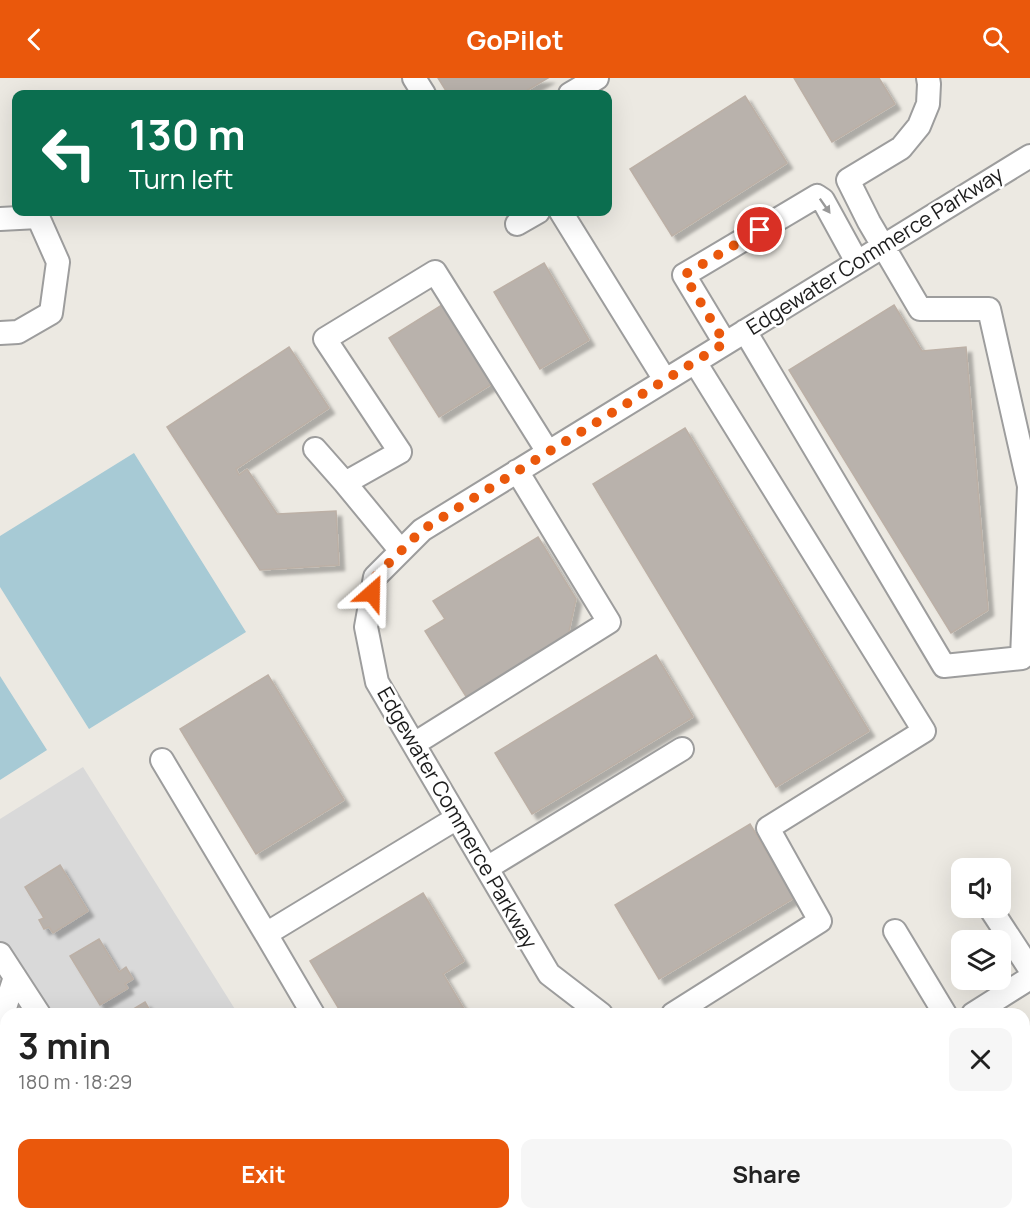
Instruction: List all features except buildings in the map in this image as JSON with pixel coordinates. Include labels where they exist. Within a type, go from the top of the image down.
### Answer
[{"type":"street","points":[[577,90],[597,78]]},
{"type":"street","points":[[745,331],[944,666],[1022,658],[1029,486],[989,309],[920,309],[869,222],[848,180],[901,148],[919,126],[928,104],[928,78]]},
{"type":"street","name":"Edgewater Commerce Parkway","points":[[593,1008],[549,974],[377,682],[366,627],[375,577],[422,530],[1030,156]]},
{"type":"street","points":[[725,343],[684,275],[817,196],[823,200],[857,262]]},
{"type":"street","points":[[517,224],[531,216]]},
{"type":"street","points":[[563,216],[665,380]]},
{"type":"street","points":[[0,219],[38,218],[58,262],[51,313],[18,332],[0,333]]},
{"type":"street","points":[[345,483],[400,452],[325,339],[435,272],[548,452]]},
{"type":"street","points":[[682,1008],[820,921],[768,828],[924,731],[695,362]]},
{"type":"street","points":[[315,449],[401,551]]},
{"type":"street","points":[[414,744],[609,622],[517,471]]},
{"type":"street","points":[[487,868],[682,749]]},
{"type":"street","points":[[162,760],[309,1008]]},
{"type":"street","points":[[266,934],[457,818]]},
{"type":"street","points":[[997,918],[1030,969]]},
{"type":"street","points":[[895,931],[941,1008]]},
{"type":"street","points":[[0,954],[35,1008]]},
{"type":"street","points":[[5,1008],[15,977]]},
{"type":"street","points":[[982,1008],[1030,978]]},
{"type":"shaded area","points":[[83,767],[234,1008],[0,1008],[0,819]]},
{"type":"water","points":[[134,453],[246,632],[89,729],[0,587],[0,536]]},
{"type":"water","points":[[0,676],[47,750],[0,780]]},
{"type":"route","points":[[372,593],[375,577],[422,530],[725,343],[684,275],[760,230]]}]
